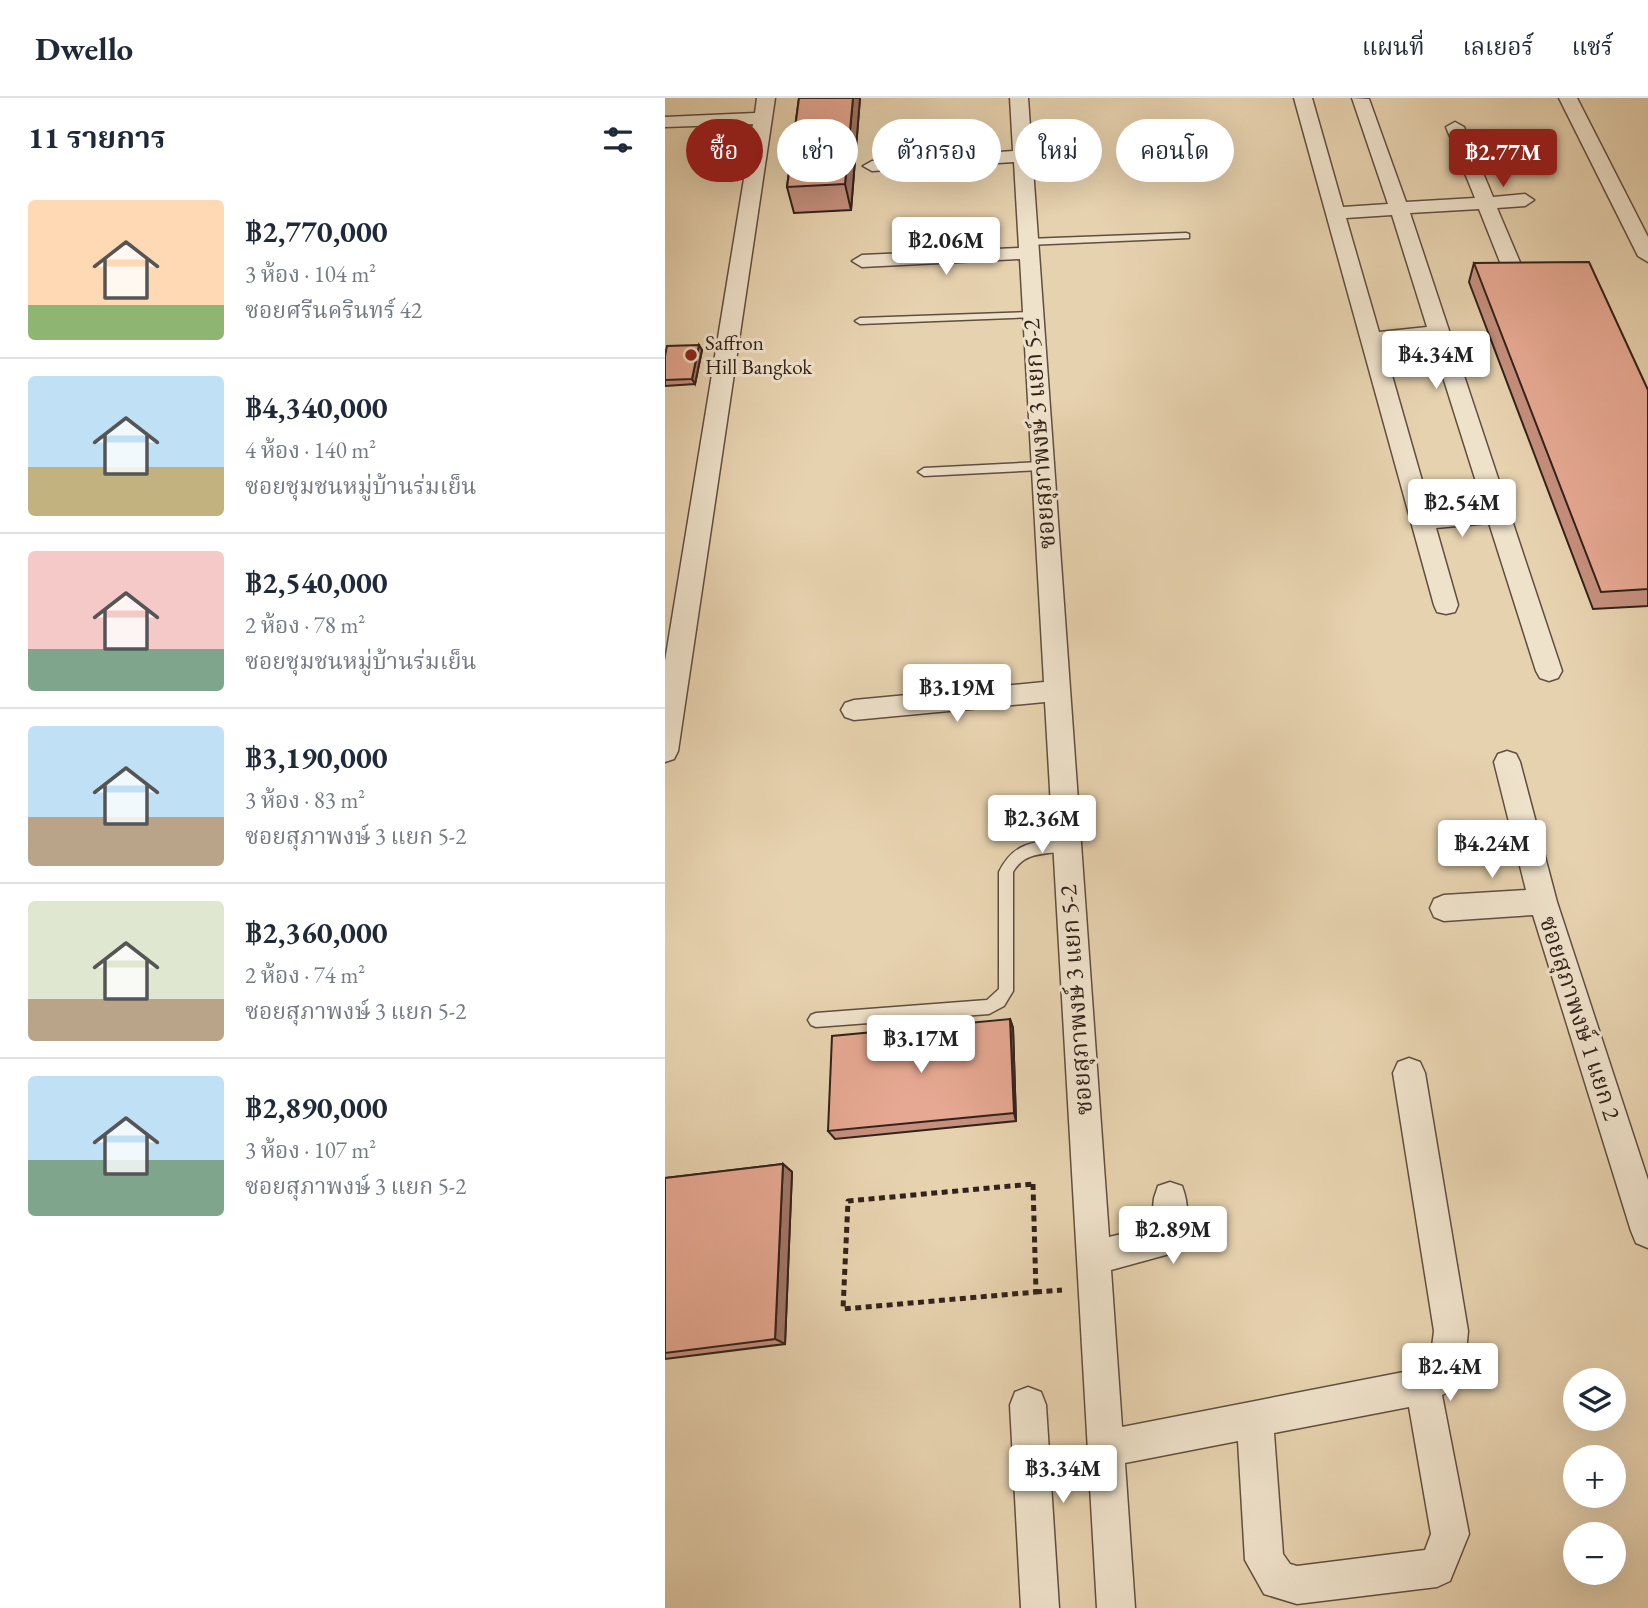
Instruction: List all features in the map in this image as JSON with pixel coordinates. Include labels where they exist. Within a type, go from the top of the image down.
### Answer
[{"type":"street","name":"ซอยสุภาพงษ์ 3 แยก 5-2","points":[[1019,98],[1020,119]]},
{"type":"street","points":[[1303,98],[1446,605]]},
{"type":"street","points":[[1567,98],[1648,256]]},
{"type":"street","points":[[1360,99],[1399,208],[1549,671]]},
{"type":"street","points":[[665,122],[765,108],[689,581],[665,751]]},
{"type":"street","points":[[1455,127],[1512,267]]},
{"type":"street","name":"ซอยสุภาพงษ์ 3 แยก 5-2","points":[[1024,182],[1115,1608]]},
{"type":"street","points":[[1335,213],[1525,200]]},
{"type":"street","points":[[862,261],[1027,248]]},
{"type":"street","points":[[1371,339],[1439,332]]},
{"type":"street","points":[[1422,521],[1498,514]]},
{"type":"street","points":[[855,710],[1056,691]]},
{"type":"street","name":"ซอยสุภาพงษ์ 1 แยก 2","points":[[1507,762],[1543,902],[1641,1185],[1648,1231]]},
{"type":"street","points":[[1444,908],[1543,902]]},
{"type":"street","points":[[1104,1448],[1423,1386],[1446,1374],[1451,1331],[1409,1073]]},
{"type":"street","points":[[1093,1272],[1161,1241],[1169,1230],[1170,1198]]},
{"type":"street","points":[[1255,1419],[1264,1560],[1278,1580],[1297,1585],[1437,1568],[1450,1534],[1423,1386]]},
{"type":"street","points":[[1028,1405],[1040,1608]]},
{"type":"lane","points":[[1027,248],[1186,236]]},
{"type":"lane","points":[[860,321],[1032,315]]},
{"type":"lane","points":[[925,472],[1041,466]]},
{"type":"lane","points":[[816,1020],[989,1007],[999,1001],[1006,991],[1006,872],[1010,863],[1026,849],[1066,845]]},
{"type":"path","points":[[1036,1292],[1033,1184],[848,1201],[843,1309],[1036,1292],[1093,1272]]},
{"type":"building","points":[[799,98],[853,98],[851,119],[796,119]]},
{"type":"building","points":[[788,182],[845,182],[845,184],[787,187]]},
{"type":"building","points":[[1589,262],[1648,390],[1648,589],[1601,592],[1474,263]]},
{"type":"building","points":[[699,345],[692,379],[665,380],[667,346]]},
{"type":"building","points":[[1010,1019],[1014,1113],[828,1131],[832,1036]]},
{"type":"building","points":[[783,1164],[775,1339],[665,1353],[665,1178]]},
{"type":"place","name":"Saffron Hill Bangkok","points":[[691,355]]}]
